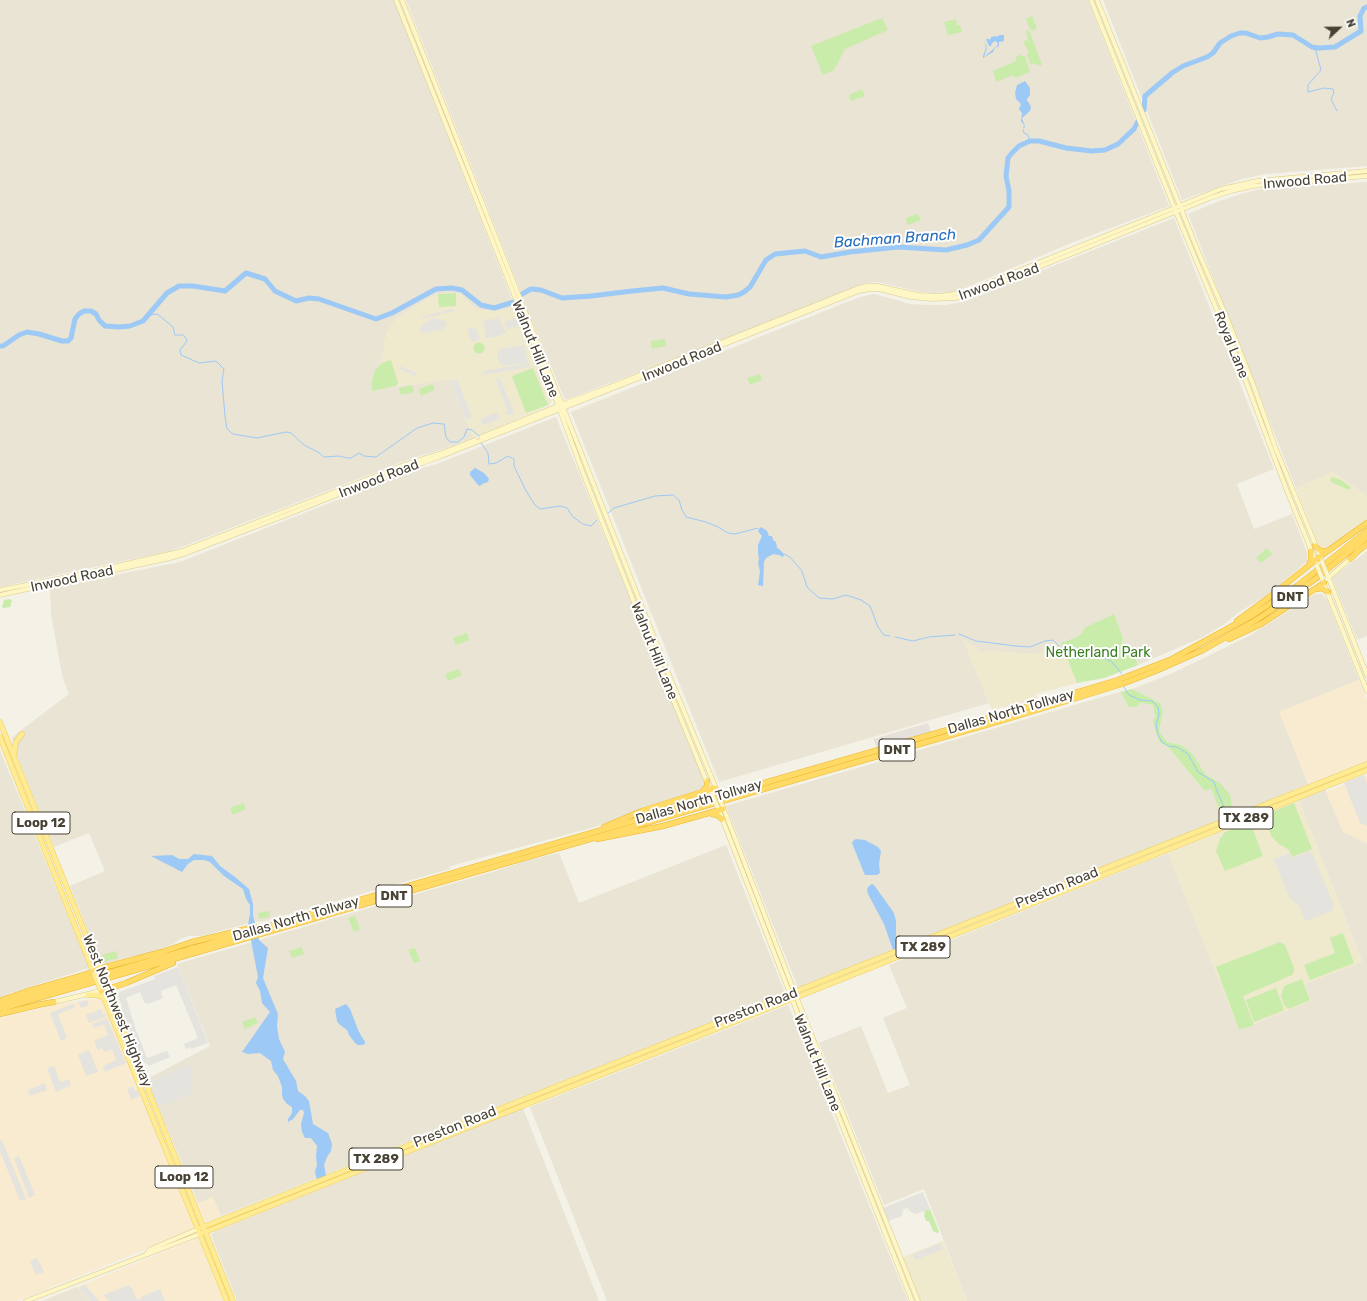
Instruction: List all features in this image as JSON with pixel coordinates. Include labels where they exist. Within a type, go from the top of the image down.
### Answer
[{"type":"highway","points":[[1222,633],[1308,566],[1316,563],[1329,550],[1367,523]]},
{"type":"highway","name":"Dallas North Tollway","points":[[0,1002],[283,922],[1100,686],[1155,666],[1222,633],[1281,598],[1367,531]]},
{"type":"highway","name":"Dallas North Tollway","points":[[0,1009],[1105,690],[1158,670],[1208,648],[1258,619],[1318,577],[1367,537]]},
{"type":"highway","points":[[1350,559],[1367,544]]},
{"type":"highway","points":[[1316,546],[1321,551],[1329,550]]},
{"type":"highway","points":[[1308,566],[1311,559],[1311,551]]},
{"type":"highway","points":[[1208,648],[1261,624],[1316,589],[1323,580]]},
{"type":"highway","points":[[1316,589],[1322,588],[1328,592]]},
{"type":"highway","points":[[701,792],[706,789],[707,781]]},
{"type":"highway","points":[[588,834],[642,811],[701,792],[714,791]]},
{"type":"highway","points":[[582,841],[618,836],[709,814],[720,808]]},
{"type":"highway","points":[[709,814],[717,815],[722,819]]},
{"type":"highway","points":[[0,1002],[25,992],[94,973],[192,942],[250,928],[283,922]]},
{"type":"highway","points":[[101,990],[126,983],[191,955]]},
{"type":"highway","points":[[0,1014],[54,1002]]},
{"type":"main road","name":"Walnut Hill Lane","points":[[396,0],[540,362],[586,466],[720,808],[736,843],[830,1096],[912,1301]]},
{"type":"main road","points":[[402,0],[457,140],[452,143]]},
{"type":"main road","name":"Royal Lane","points":[[1091,0],[1200,271],[1234,350],[1298,520],[1367,691]]},
{"type":"main road","name":"Royal Lane","points":[[1097,0],[1205,269],[1239,348],[1292,489],[1367,675]]},
{"type":"main road","points":[[401,13],[406,11]]},
{"type":"main road","points":[[428,81],[433,79]]},
{"type":"main road","name":"Walnut Hill Lane","points":[[457,140],[545,360],[581,468],[654,653],[707,781],[714,791]]},
{"type":"main road","points":[[1156,163],[1161,161]]},
{"type":"main road","name":"Inwood Road","points":[[932,298],[969,291],[1096,238],[1221,189],[1257,181],[1367,171]]},
{"type":"main road","name":"Inwood Road","points":[[0,595],[182,551],[236,532],[381,475],[439,457],[462,446],[859,290],[879,289],[911,297],[955,298],[971,294],[1222,194],[1253,186],[1367,176]]},
{"type":"main road","points":[[1096,238],[1098,244]]},
{"type":"main road","points":[[1200,271],[1205,269]]},
{"type":"main road","points":[[1234,350],[1239,348]]},
{"type":"main road","points":[[540,362],[545,360]]},
{"type":"main road","points":[[1258,414],[1263,412]]},
{"type":"main road","points":[[1287,491],[1292,489]]},
{"type":"main road","points":[[1298,520],[1304,518]]},
{"type":"main road","points":[[1323,580],[1350,559]]},
{"type":"main road","name":"Inwood Road","points":[[0,590],[137,563]]},
{"type":"main road","points":[[1349,645],[1354,643]]},
{"type":"main road","points":[[1359,670],[1364,668]]},
{"type":"main road","name":"West Northwest Highway","points":[[0,722],[233,1301]]},
{"type":"main road","points":[[14,758],[15,744],[22,734]]},
{"type":"main road","name":"West Northwest Highway","points":[[0,737],[227,1301]]},
{"type":"main road","name":"Preston Road","points":[[26,1301],[1347,775],[1367,764]]},
{"type":"main road","name":"Preston Road","points":[[1347,775],[1367,770]]},
{"type":"main road","name":"Walnut Hill Lane","points":[[720,808],[722,819],[731,845],[793,996],[819,1052],[918,1301]]},
{"type":"main road","points":[[731,845],[736,843]]},
{"type":"main road","points":[[54,1002],[88,995],[101,990]]},
{"type":"main road","points":[[88,995],[104,997]]},
{"type":"main road","points":[[814,1054],[819,1052]]},
{"type":"main road","points":[[132,1067],[138,1065]]},
{"type":"main road","points":[[830,1096],[836,1094]]},
{"type":"main road","points":[[166,1147],[170,1150],[177,1168],[181,1172]]},
{"type":"main road","points":[[880,1221],[885,1219]]},
{"type":"shaded area","points":[[0,0],[394,0],[515,307],[498,311],[479,310],[469,303],[460,293],[438,294],[423,302],[396,318],[384,342],[384,351],[379,366],[373,375],[372,391],[396,386],[450,379],[473,438],[407,460],[170,551],[0,587]]},
{"type":"shaded area","points":[[406,0],[1088,0],[1169,206],[1071,243],[965,288],[951,292],[921,292],[878,282],[866,283],[695,351],[565,400],[535,328]]},
{"type":"shaded area","points":[[1103,0],[1367,0],[1367,166],[1265,174],[1242,179],[1182,200]]},
{"type":"shaded area","points":[[1367,182],[1367,496],[1333,472],[1296,488],[1188,214],[1217,202],[1261,189]]},
{"type":"shaded area","points":[[1174,218],[1274,469],[1237,484],[1254,529],[1292,514],[1307,553],[1307,561],[1269,594],[1239,612],[1223,625],[1203,637],[1138,665],[1131,646],[1127,648],[1124,646],[1114,615],[1084,628],[1083,632],[1077,637],[1037,654],[987,651],[982,653],[963,639],[989,703],[719,782],[571,412],[860,297],[875,294],[910,304],[928,305],[946,305],[963,302]]},
{"type":"shaded area","points":[[460,293],[469,303],[479,310],[498,311],[515,307],[552,400],[550,405],[473,438],[450,379],[396,386],[372,391],[373,375],[379,366],[384,351],[384,342],[387,331],[396,318],[438,294]]},
{"type":"shaded area","points":[[453,309],[454,311],[443,314],[443,311]]},
{"type":"shaded area","points":[[439,312],[443,314],[423,319],[422,317]]},
{"type":"shaded area","points":[[435,318],[443,321],[445,320],[447,326],[436,332],[435,330],[425,334],[425,332],[421,333],[419,328],[423,326],[422,324]]},
{"type":"shaded area","points":[[499,318],[506,333],[496,337],[486,338],[483,321]]},
{"type":"shaded area","points":[[516,318],[519,325],[507,330],[504,322]]},
{"type":"shaded area","points":[[475,327],[480,339],[472,342],[467,329]]},
{"type":"shaded area","points":[[524,345],[528,363],[502,366],[501,363],[499,364],[497,352],[499,349]]},
{"type":"shaded area","points":[[530,364],[530,367],[482,375],[484,371]]},
{"type":"shaded area","points":[[401,366],[417,373],[416,376],[400,369]]},
{"type":"shaded area","points":[[500,378],[514,413],[507,415],[506,413],[508,412],[496,380]]},
{"type":"shaded area","points":[[457,379],[472,417],[466,420],[451,381]]},
{"type":"shaded area","points":[[497,412],[500,419],[483,425],[480,419]]},
{"type":"shaded area","points":[[556,417],[706,785],[704,789],[652,805],[598,826],[454,865],[449,867],[450,869],[264,921],[253,922],[202,936],[189,936],[152,953],[128,957],[105,964],[100,960],[70,886],[105,871],[89,833],[54,847],[19,761],[12,737],[69,694],[63,678],[57,648],[51,613],[50,588],[180,562],[406,473],[437,464]]},
{"type":"shaded area","points":[[1333,472],[1367,496],[1367,520],[1327,548],[1323,548],[1318,544],[1296,488]]},
{"type":"shaded area","points":[[1367,551],[1367,636],[1357,640],[1332,578]]},
{"type":"shaded area","points":[[1315,594],[1322,594],[1327,600],[1359,680],[1280,712],[1308,784],[1234,815],[1220,783],[1206,775],[1191,752],[1181,745],[1167,742],[1159,731],[1163,711],[1160,703],[1132,689],[1171,674],[1249,636]]},
{"type":"shaded area","points":[[962,638],[982,653],[987,651],[1037,654],[1061,643],[1077,683],[1036,694],[1037,699],[992,710]]},
{"type":"shaded area","points":[[1359,680],[1367,700],[1367,761],[1308,784],[1279,712]]},
{"type":"shaded area","points":[[1120,692],[1129,707],[1140,703],[1153,705],[1160,743],[1168,747],[1205,790],[1211,787],[1223,820],[798,988],[726,806]]},
{"type":"shaded area","points":[[928,723],[931,732],[877,748],[873,739]]},
{"type":"shaded area","points":[[0,750],[89,968],[10,993],[0,1000]]},
{"type":"shaded area","points":[[1364,775],[1367,783],[1367,826],[1360,823],[1344,783]]},
{"type":"shaded area","points":[[1367,776],[1367,843],[1343,832],[1326,792]]},
{"type":"shaded area","points":[[1325,789],[1343,832],[1367,843],[1367,1301],[967,1301],[924,1189],[884,1205],[819,1043],[861,1026],[888,1093],[910,1085],[883,1018],[907,1008],[889,965],[1168,853],[1239,1030],[1311,1001],[1305,984],[1362,961],[1299,800]]},
{"type":"shaded area","points":[[1299,800],[1362,962],[1305,984],[1311,1001],[1239,1030],[1168,853]]},
{"type":"shaded area","points":[[726,845],[785,993],[221,1216],[213,1197],[198,1203],[147,1079],[210,1046],[177,964],[526,861],[559,853],[579,903]]},
{"type":"shaded area","points":[[1308,851],[1313,855],[1334,906],[1332,911],[1305,921],[1299,905],[1290,898],[1287,893],[1274,859],[1290,853],[1292,858]]},
{"type":"shaded area","points":[[178,967],[208,1043],[191,1049],[190,1047],[186,1049],[184,1044],[198,1038],[176,985],[161,991],[163,998],[148,1004],[145,1003],[140,992],[126,998],[147,1058],[167,1051],[170,1057],[149,1066],[140,1060],[127,1027],[122,1003],[120,1002],[117,993],[155,979],[154,976]]},
{"type":"shaded area","points":[[101,998],[196,1229],[17,1301],[0,1301],[0,1018],[59,1004]]},
{"type":"shaded area","points":[[87,1000],[89,1005],[81,1008],[78,1002]]},
{"type":"shaded area","points":[[73,1004],[75,1007],[58,1014],[67,1038],[61,1041],[50,1013]]},
{"type":"shaded area","points":[[788,1005],[908,1301],[607,1301],[530,1107]]},
{"type":"shaded area","points":[[101,1009],[103,1014],[106,1014],[107,1016],[89,1023],[86,1015]]},
{"type":"shaded area","points":[[107,1018],[126,1063],[105,1072],[103,1066],[116,1060],[112,1049],[104,1052],[102,1048],[98,1050],[94,1041],[108,1035],[104,1024],[94,1028],[92,1024]]},
{"type":"shaded area","points":[[89,1050],[98,1072],[86,1076],[78,1055]]},
{"type":"shaded area","points":[[190,1064],[193,1093],[158,1107],[149,1084],[150,1081]]},
{"type":"shaded area","points":[[54,1066],[60,1082],[69,1079],[71,1085],[56,1092],[47,1068]]},
{"type":"shaded area","points":[[45,1083],[47,1090],[30,1096],[28,1090]]},
{"type":"shaded area","points":[[133,1087],[135,1091],[138,1090],[140,1096],[131,1100],[127,1089]]},
{"type":"shaded area","points":[[523,1108],[599,1301],[237,1301],[211,1235],[214,1232]]},
{"type":"shaded area","points":[[0,1140],[2,1140],[26,1199],[20,1201],[0,1151]]},
{"type":"shaded area","points":[[19,1156],[35,1195],[29,1198],[14,1158]]},
{"type":"shaded area","points":[[923,1192],[930,1209],[916,1214],[907,1208],[903,1209],[902,1216],[888,1221],[883,1208]]},
{"type":"shaded area","points":[[213,1197],[221,1216],[206,1222],[198,1203]]},
{"type":"shaded area","points":[[198,1238],[224,1301],[89,1301],[77,1287]]},
{"type":"shaded area","points":[[943,1241],[967,1301],[920,1301],[904,1261],[903,1257]]},
{"type":"shaded area","points":[[941,1243],[943,1249],[915,1260],[913,1254]]},
{"type":"shaded area","points":[[37,1258],[44,1272],[36,1275],[30,1261]]},
{"type":"shaded area","points":[[84,1284],[99,1301],[90,1301],[79,1289]]},
{"type":"shaded area","points":[[128,1285],[132,1288],[137,1300],[160,1289],[165,1301],[109,1301],[104,1295]]},
{"type":"shaded area","points":[[77,1287],[89,1301],[42,1301]]},
{"type":"green space","points":[[1032,16],[1037,28],[1032,31],[1026,19]]},
{"type":"green space","points":[[882,18],[888,30],[845,49],[834,70],[823,75],[811,46]]},
{"type":"green space","points":[[956,19],[957,25],[960,25],[962,32],[948,35],[944,22]]},
{"type":"green space","points":[[1029,30],[1042,65],[1039,66],[1038,64],[1035,65],[1035,63],[1031,65],[1027,55],[1029,52],[1023,42],[1028,40],[1026,31]]},
{"type":"green space","points":[[1020,54],[1021,56],[1025,56],[1030,72],[1015,78],[1013,75],[996,82],[993,71],[1016,61],[1016,57]]},
{"type":"green space","points":[[862,89],[865,96],[851,101],[849,95]]},
{"type":"green space","points":[[917,214],[921,220],[908,225],[906,218]]},
{"type":"green space","points":[[456,293],[456,306],[439,307],[438,294]]},
{"type":"green space","points":[[665,339],[666,346],[652,349],[651,341]]},
{"type":"green space","points":[[477,343],[481,343],[483,344],[483,352],[477,353],[474,350],[474,346]]},
{"type":"green space","points":[[391,360],[398,383],[396,386],[372,391],[372,380],[375,370],[382,363]]},
{"type":"green space","points":[[533,368],[548,405],[526,413],[512,376]]},
{"type":"green space","points":[[760,374],[762,380],[750,385],[747,378]]},
{"type":"green space","points":[[432,384],[435,390],[421,396],[419,389]]},
{"type":"green space","points":[[412,385],[414,392],[401,395],[399,388]]},
{"type":"green space","points":[[1332,477],[1341,480],[1351,487],[1349,490],[1331,482],[1330,479]]},
{"type":"green space","points":[[1267,548],[1272,554],[1261,563],[1256,558]]},
{"type":"green space","points":[[10,599],[12,601],[10,607],[2,607],[4,600]]},
{"type":"green space","name":"Netherland Park","points":[[1114,614],[1123,638],[1122,642],[1127,648],[1131,646],[1138,665],[1104,678],[1077,683],[1061,643],[1077,637],[1083,632],[1084,628]]},
{"type":"green space","points":[[467,633],[469,640],[456,645],[453,638]]},
{"type":"green space","points":[[459,669],[462,675],[448,681],[445,674]]},
{"type":"green space","points":[[1132,689],[1160,703],[1163,711],[1159,731],[1167,742],[1181,745],[1191,752],[1206,775],[1220,783],[1230,795],[1232,806],[1230,807],[1234,815],[1223,820],[1211,788],[1205,791],[1168,747],[1160,743],[1153,722],[1155,717],[1153,705],[1140,703],[1136,707],[1129,707],[1120,692]]},
{"type":"green space","points":[[243,803],[246,809],[233,815],[230,808]]},
{"type":"green space","points":[[1294,803],[1312,849],[1292,857],[1289,850],[1279,844],[1272,837],[1263,816]]},
{"type":"green space","points":[[1250,822],[1263,856],[1225,871],[1216,851],[1220,839],[1225,832]]},
{"type":"green space","points":[[269,911],[270,917],[259,919],[258,913]]},
{"type":"green space","points":[[355,916],[360,929],[354,932],[348,918]]},
{"type":"green space","points":[[1343,933],[1354,963],[1310,980],[1304,965],[1335,953],[1330,938]]},
{"type":"green space","points":[[1280,942],[1285,945],[1294,968],[1294,972],[1292,975],[1243,996],[1254,1025],[1239,1030],[1216,967]]},
{"type":"green space","points":[[302,947],[304,954],[292,958],[289,951]]},
{"type":"green space","points":[[415,948],[420,961],[414,963],[408,950]]},
{"type":"green space","points":[[116,951],[118,958],[104,962],[102,955]]},
{"type":"green space","points":[[1302,979],[1310,1000],[1289,1009],[1284,1005],[1281,996],[1284,986]]},
{"type":"green space","points":[[1276,988],[1284,1010],[1254,1022],[1246,1000]]},
{"type":"green space","points":[[255,1017],[258,1023],[245,1029],[242,1022]]},
{"type":"green space","points":[[930,1209],[939,1232],[937,1233],[933,1231],[929,1221],[926,1221],[924,1215],[924,1211]]},
{"type":"water","points":[[999,35],[1004,35],[1004,41],[999,42],[999,46],[995,48],[993,52],[983,58],[986,48],[984,40],[987,48],[984,57],[998,45],[995,41],[991,46],[989,46],[986,39],[990,40],[991,37],[998,37]]},
{"type":"water","points":[[1025,81],[1030,88],[1030,95],[1027,101],[1031,107],[1030,111],[1022,118],[1025,127],[1023,129],[1024,125],[1021,121],[1022,113],[1019,109],[1021,104],[1016,99],[1015,93],[1017,85]]},
{"type":"water","points":[[475,468],[484,473],[489,479],[488,482],[480,486],[478,485],[470,475],[470,472]]},
{"type":"water","points":[[761,527],[767,531],[769,536],[772,536],[773,540],[776,542],[777,548],[784,554],[783,557],[773,554],[766,558],[764,562],[763,586],[758,585],[760,572],[758,562],[758,545],[762,536],[758,531]]},
{"type":"water","points":[[856,839],[865,840],[878,847],[881,851],[879,864],[880,873],[877,875],[865,875],[852,843]]},
{"type":"water","points":[[194,854],[212,856],[220,866],[249,889],[259,940],[268,948],[263,978],[278,1014],[277,1026],[279,1039],[285,1052],[283,1059],[296,1081],[298,1091],[309,1101],[313,1124],[328,1133],[332,1144],[331,1151],[324,1165],[326,1176],[317,1180],[315,1172],[317,1165],[317,1146],[311,1138],[305,1138],[302,1132],[301,1124],[304,1113],[303,1110],[300,1110],[293,1119],[288,1122],[288,1119],[292,1113],[292,1107],[283,1099],[282,1087],[278,1076],[273,1070],[271,1061],[260,1053],[248,1054],[242,1052],[270,1012],[262,1003],[260,991],[256,983],[258,977],[248,925],[250,905],[246,899],[243,889],[224,876],[210,862],[204,860],[194,860],[188,864],[182,872],[151,856],[172,855],[179,859],[188,859]]},
{"type":"water","points":[[872,884],[894,913],[899,947],[893,950],[884,924],[868,894],[867,889]]},
{"type":"water","points":[[346,1004],[350,1009],[365,1044],[358,1045],[355,1043],[347,1030],[337,1021],[335,1009]]},
{"type":"waterway","name":"Bachman Branch","points":[[1144,110],[1145,96],[1172,73],[1183,66],[1207,57],[1213,53],[1220,43],[1231,36],[1240,33],[1246,33],[1260,38],[1278,34],[1293,35],[1312,47],[1335,47],[1361,31],[1360,16],[1364,8],[1367,7]]},
{"type":"waterway","points":[[1315,48],[1321,70],[1308,85],[1308,92],[1324,88],[1333,89],[1334,93],[1331,99],[1337,111]]},
{"type":"waterway","name":"Bachman Branch","points":[[522,294],[531,289],[541,290],[562,298],[663,288],[689,294],[726,297],[738,295],[750,287],[766,260],[775,254],[805,251],[821,257],[850,252],[898,247],[946,250],[967,245],[979,240],[1009,207],[1009,191],[1006,176],[1008,158],[1019,146],[1030,141],[1039,141],[1066,148],[1092,151],[1105,150],[1118,144],[1134,129],[1138,121]]},
{"type":"waterway","points":[[1023,130],[1024,133],[1028,135],[1030,141]]},
{"type":"waterway","name":"Bachman Branch","points":[[0,346],[3,346],[19,335],[27,332],[62,341],[68,341],[71,338],[75,319],[84,311],[91,311],[96,314],[105,326],[130,326],[143,321],[167,293],[179,286],[193,286],[225,291],[246,273],[265,279],[275,291],[296,301],[309,298],[319,299],[376,319],[392,313],[436,289],[452,288],[462,290],[481,305],[494,308],[514,302]]},
{"type":"waterway","points":[[148,315],[157,314],[173,327],[175,335],[183,335],[186,338],[187,341],[180,350],[181,355],[199,363],[216,361],[224,369],[222,381],[225,416],[227,429],[233,434],[257,438],[286,432],[291,433],[304,445],[318,452],[324,457],[339,456],[347,458],[351,458],[359,453],[364,456],[376,457],[417,428],[433,423],[444,424],[446,437],[450,442],[458,442],[464,437],[467,429],[472,430],[479,436]]},
{"type":"waterway","points":[[481,443],[488,453],[489,464],[496,463],[508,456],[514,459],[514,466],[526,491],[535,505],[540,509],[560,506],[567,508],[573,517],[583,524],[591,526],[597,520]]},
{"type":"waterway","points":[[608,513],[614,508],[655,496],[673,495],[679,500],[686,517],[706,522],[728,533],[735,534],[758,528],[760,530]]},
{"type":"waterway","points":[[784,554],[790,557],[802,571],[807,587],[819,598],[833,599],[846,595],[861,600],[870,606],[878,627],[884,635],[890,636]]},
{"type":"waterway","points":[[959,634],[976,641],[1030,647],[1045,641],[1053,640],[1060,647],[1068,649],[1074,658],[1078,659],[1082,653],[1091,651],[1112,662],[1122,674]]},
{"type":"waterway","points":[[895,637],[913,641],[929,637],[955,635]]},
{"type":"waterway","points":[[1124,687],[1129,695],[1140,700],[1152,701],[1158,707],[1159,715],[1156,725],[1158,735],[1162,742],[1168,746],[1177,747],[1188,754],[1198,772],[1214,782],[1227,813]]}]
